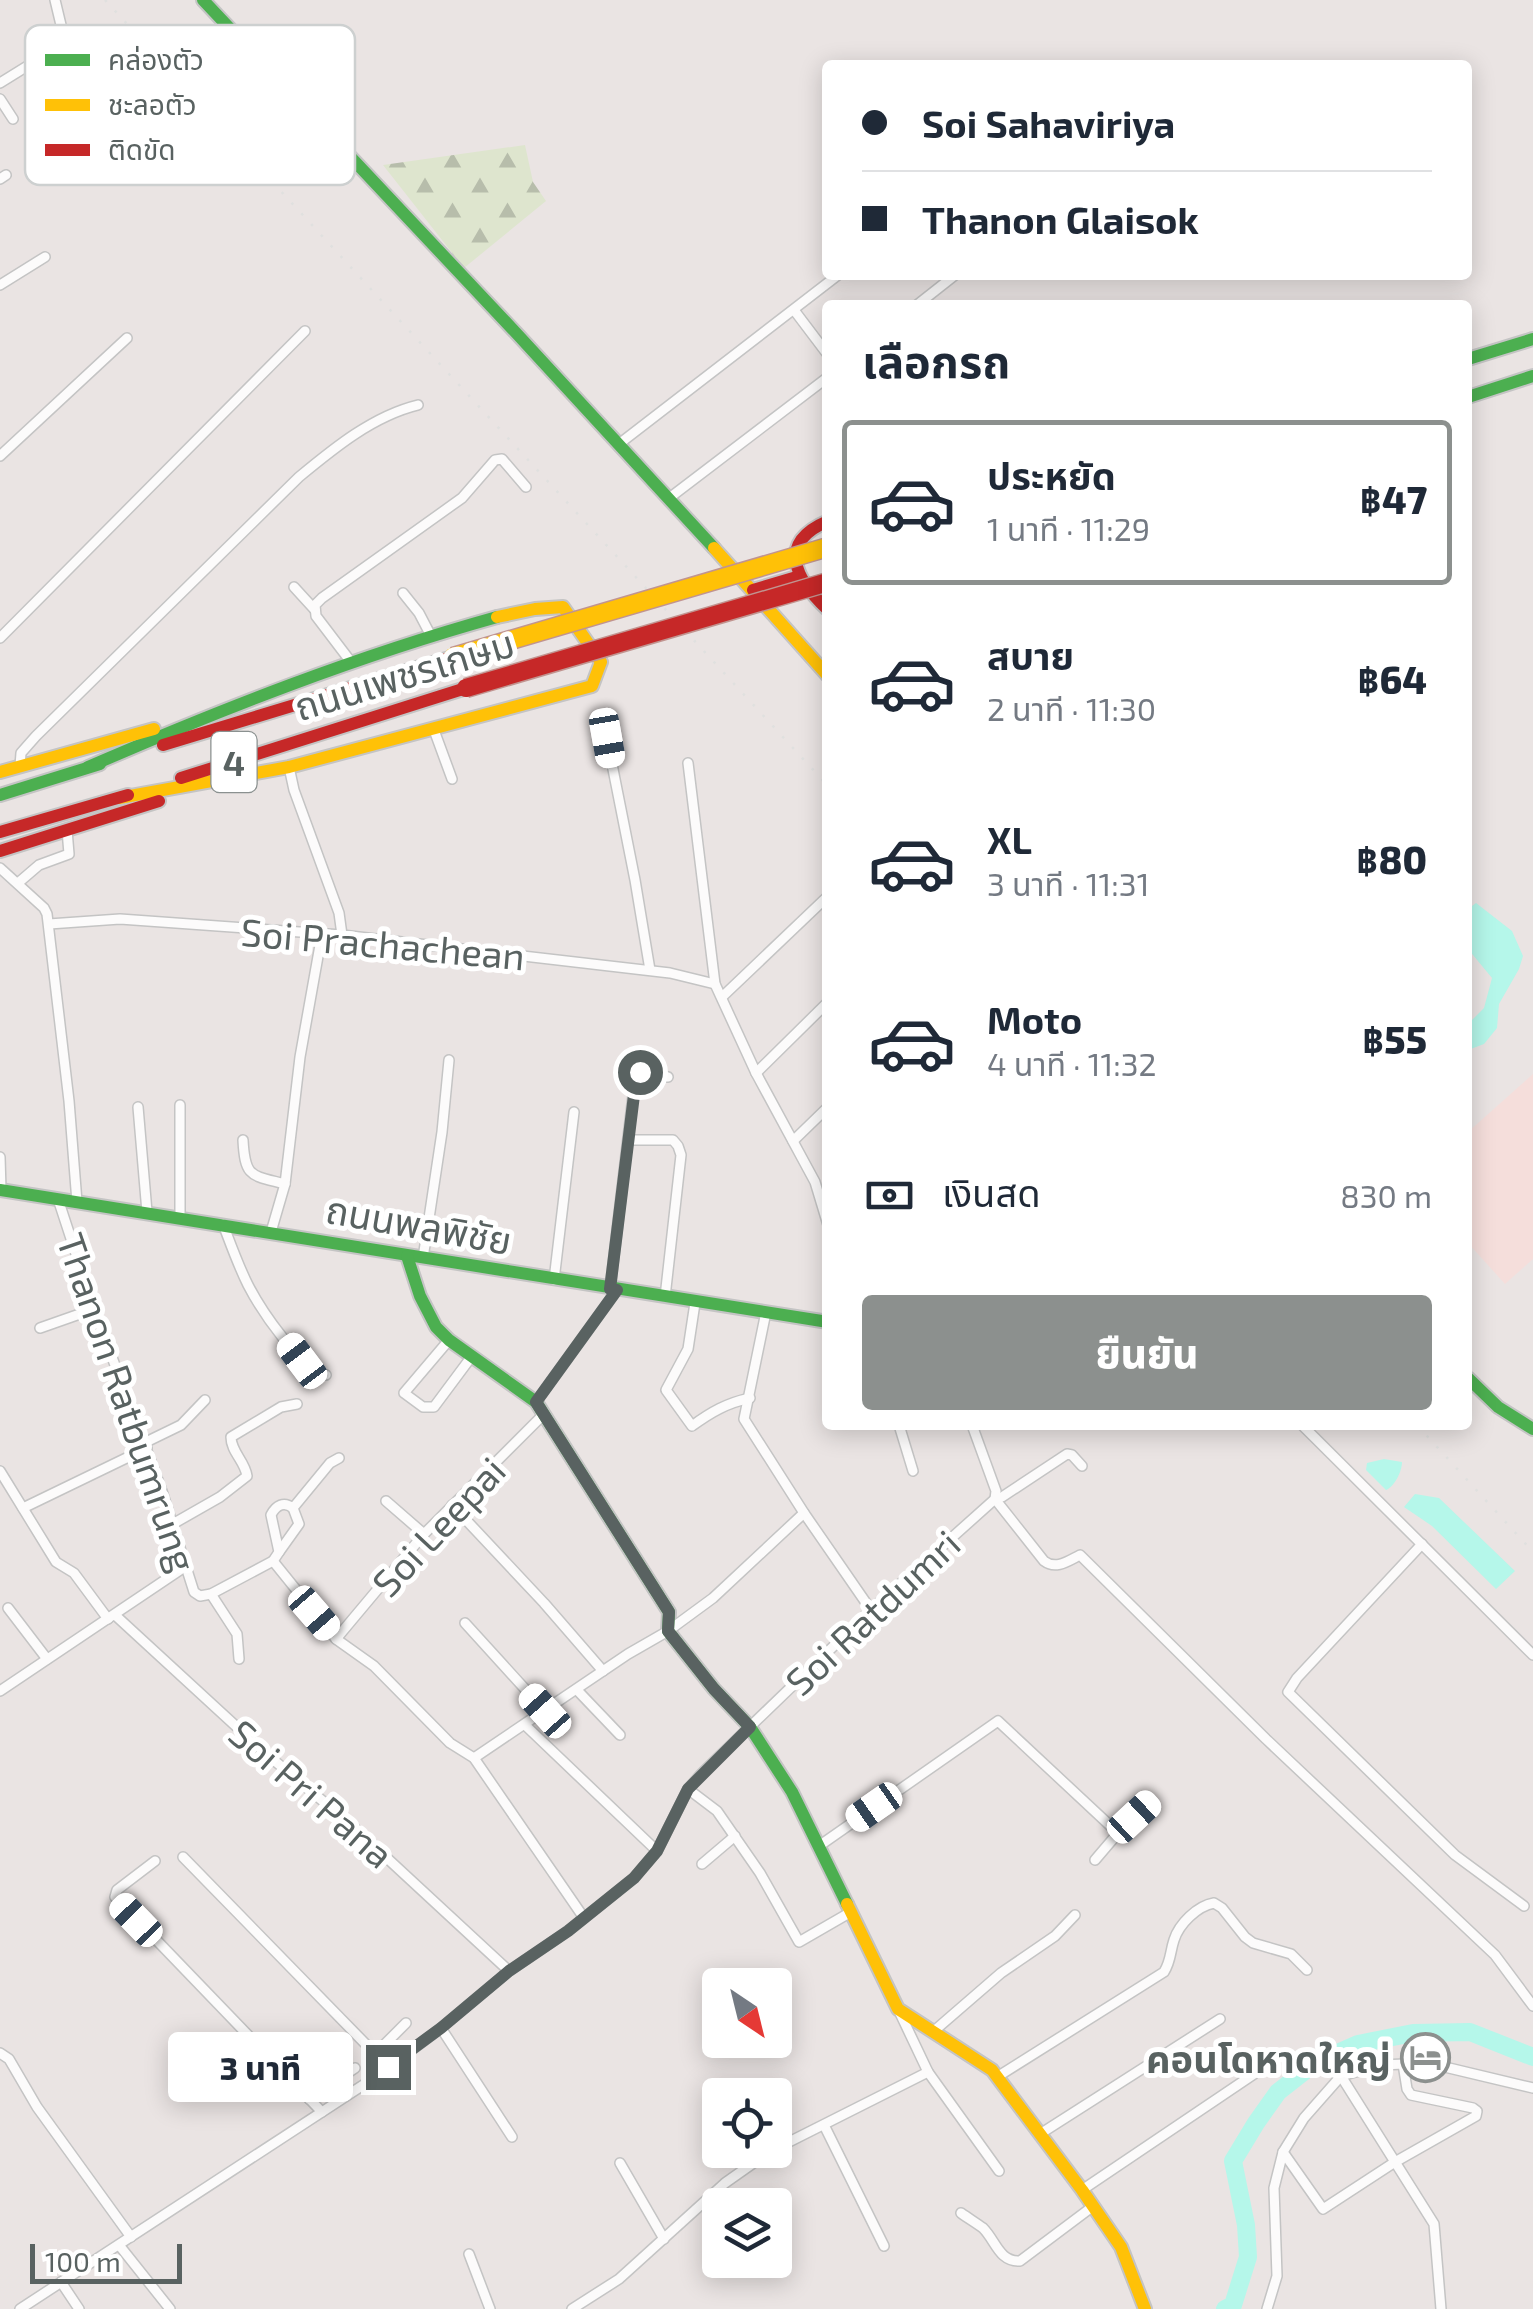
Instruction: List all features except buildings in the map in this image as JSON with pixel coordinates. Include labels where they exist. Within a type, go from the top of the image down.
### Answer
[{"type":"main road","points":[[203,0],[226,25]]},
{"type":"main road","points":[[355,162],[619,444],[822,669]]},
{"type":"main road","points":[[1472,357],[1533,339]]},
{"type":"main road","points":[[1472,396],[1533,376]]},
{"type":"main road","points":[[822,523],[800,536],[794,552],[800,576],[822,605]]},
{"type":"main road","name":"ถนนเพชรเกษม","points":[[0,795],[822,548]]},
{"type":"main road","points":[[753,590],[800,576]]},
{"type":"main road","name":"ถนนเพชรเกษม","points":[[0,832],[466,688],[822,584]]},
{"type":"main road","points":[[88,767],[215,712],[351,662],[538,606],[563,607],[601,662],[592,686],[289,767],[119,798]]},
{"type":"main road","points":[[0,772],[215,712]]},
{"type":"main road","points":[[0,851],[226,780]]},
{"type":"main road","name":"ถนนพลพิชัย","points":[[1,1190],[822,1321]]},
{"type":"main road","points":[[415,1257],[420,1296],[436,1327],[539,1409],[669,1612],[668,1631],[750,1727],[792,1792],[898,2009],[992,2070],[1120,2246],[1145,2309]]},
{"type":"main road","points":[[1472,1382],[1516,1421],[1533,1429]]},
{"type":"street","points":[[54,0],[61,25]]},
{"type":"street","points":[[0,84],[25,68]]},
{"type":"street","points":[[0,100],[13,120]]},
{"type":"street","points":[[0,285],[45,256]]},
{"type":"street","points":[[619,444],[832,280]]},
{"type":"street","points":[[923,300],[948,280]]},
{"type":"street","points":[[794,310],[822,347]]},
{"type":"street","points":[[0,638],[305,332]]},
{"type":"street","points":[[0,456],[127,338]]},
{"type":"street","points":[[668,499],[822,382]]},
{"type":"street","points":[[20,766],[26,746],[299,477],[377,421],[398,410],[418,406]]},
{"type":"street","points":[[314,610],[322,598],[462,498],[494,460],[502,459],[526,486]]},
{"type":"street","points":[[294,587],[351,662]]},
{"type":"street","points":[[403,593],[431,636]]},
{"type":"street","points":[[434,730],[452,779]]},
{"type":"street","points":[[607,738],[650,970]]},
{"type":"street","points":[[688,763],[715,984],[822,1201]]},
{"type":"street","points":[[289,767],[340,914],[342,935]]},
{"type":"street","points":[[18,884],[39,865],[70,854],[67,830]]},
{"type":"street","points":[[0,868],[44,908],[49,924]]},
{"type":"street","points":[[722,997],[822,902]]},
{"type":"street","name":"Soi Prachachean","points":[[49,924],[120,919],[342,935],[670,972],[715,984]]},
{"type":"street","name":"Thanon Ratbumrung","points":[[49,924],[68,1101],[67,1201],[94,1309],[146,1446],[194,1592],[200,1596],[211,1594],[276,1556]]},
{"type":"street","points":[[271,1232],[285,1184],[300,1057],[322,934]]},
{"type":"street","points":[[756,1073],[822,1008]]},
{"type":"street","points":[[415,1257],[442,1132],[450,1060]]},
{"type":"street","points":[[613,1290],[637,1074],[668,1077]]},
{"type":"street","points":[[180,1105],[180,1218]]},
{"type":"street","points":[[138,1107],[147,1212]]},
{"type":"street","points":[[554,1280],[574,1112]]},
{"type":"street","points":[[793,1141],[822,1114]]},
{"type":"street","points":[[243,1140],[248,1170],[285,1184]]},
{"type":"street","points":[[628,1140],[673,1140],[681,1155],[665,1297]]},
{"type":"street","points":[[0,1157],[1,1190]]},
{"type":"street","points":[[223,1224],[250,1289],[302,1361],[326,1376]]},
{"type":"street","name":"Soi Leepai","points":[[336,1639],[424,1534],[539,1409],[613,1290]]},
{"type":"street","points":[[694,1302],[688,1349],[666,1390],[692,1426],[730,1402],[750,1398]]},
{"type":"street","points":[[40,1328],[94,1309]]},
{"type":"street","points":[[766,1312],[744,1419],[871,1610]]},
{"type":"street","points":[[449,1340],[404,1393],[434,1408],[472,1356]]},
{"type":"street","points":[[23,1508],[146,1446],[181,1425],[205,1400]]},
{"type":"street","points":[[172,1525],[220,1497],[246,1476],[232,1437],[281,1407],[297,1404]]},
{"type":"street","points":[[901,1430],[913,1471]]},
{"type":"street","points":[[976,1430],[996,1491],[995,1499],[1049,1565],[1059,1565],[1080,1555],[1266,1739],[1495,1955],[1533,2006]]},
{"type":"street","points":[[1307,1430],[1533,1655]]},
{"type":"street","name":"Soi Ratdumri","points":[[20,2309],[388,2067],[509,1971],[584,1918],[634,1878],[657,1851],[688,1789],[871,1610],[995,1499],[1067,1454],[1082,1466]]},
{"type":"street","points":[[294,1508],[330,1463],[339,1458]]},
{"type":"street","name":"Soi Pri Pana","points":[[0,1471],[56,1562],[74,1572],[112,1617],[348,1822],[509,1971]]},
{"type":"street","points":[[386,1501],[424,1534]]},
{"type":"street","points":[[276,1556],[299,1524],[294,1508],[288,1504],[280,1505],[271,1515],[276,1556],[336,1639],[374,1666],[450,1743],[474,1758],[584,1918]]},
{"type":"street","points":[[452,1504],[603,1671]]},
{"type":"street","points":[[474,1758],[714,1598],[804,1514]]},
{"type":"street","points":[[1422,1544],[1288,1692],[1455,1854],[1524,1906]]},
{"type":"street","points":[[0,1692],[186,1566]]},
{"type":"street","points":[[211,1594],[237,1634],[239,1659]]},
{"type":"street","points":[[8,1608],[47,1659]]},
{"type":"street","points":[[466,1623],[545,1711]]},
{"type":"street","points":[[577,1690],[620,1734]]},
{"type":"street","points":[[819,1846],[998,1721],[1118,1833]]},
{"type":"street","points":[[525,1726],[657,1851]]},
{"type":"street","points":[[688,1789],[717,1811],[760,1872],[799,1942],[850,1912]]},
{"type":"street","points":[[1095,1860],[1151,1801]]},
{"type":"street","points":[[702,1864],[735,1836]]},
{"type":"street","points":[[183,1857],[388,2067]]},
{"type":"street","points":[[155,1861],[117,1890],[114,1897],[322,2112]]},
{"type":"street","points":[[997,2077],[1164,1972],[1177,1930],[1207,1903],[1222,1908],[1254,1944],[1291,1954],[1307,1970]]},
{"type":"street","points":[[934,2031],[1001,1973],[1056,1936],[1076,1915]]},
{"type":"street","points":[[898,2009],[928,2072],[999,2170]]},
{"type":"street","points":[[1040,2134],[1220,2019]]},
{"type":"street","points":[[375,2054],[406,2022]]},
{"type":"street","points":[[441,2028],[512,2138]]},
{"type":"street","points":[[0,2053],[9,2059],[37,2107],[131,2237]]},
{"type":"street","points":[[1267,2309],[1277,2276],[1274,2188],[1283,2152],[1304,2118],[1341,2076],[1380,2064],[1428,2063],[1533,2088]]},
{"type":"street","points":[[1283,2152],[1323,2209],[1478,2113],[1473,2108],[1412,2095],[1404,2064]]},
{"type":"street","points":[[309,2099],[355,2068]]},
{"type":"street","points":[[792,2140],[928,2072]]},
{"type":"street","points":[[1082,2190],[1254,2074]]},
{"type":"street","points":[[1341,2076],[1434,2224],[1441,2309]]},
{"type":"street","points":[[824,2125],[884,2246]]},
{"type":"street","points":[[620,2163],[664,2239]]},
{"type":"street","points":[[572,2309],[614,2284],[725,2182],[746,2168]]},
{"type":"street","points":[[961,2213],[985,2230],[1012,2262],[1020,2261],[1092,2207]]},
{"type":"street","points":[[119,2245],[170,2309]]},
{"type":"street","points":[[468,2254],[490,2309]]},
{"type":"street","points":[[62,2282],[79,2309]]},
{"type":"shaded area","points":[[1476,903],[1512,931],[1523,956],[1499,1004],[1497,1028],[1484,1044],[1472,1048],[1472,1020],[1484,1008],[1492,978],[1472,954],[1472,906]]},
{"type":"shaded area","points":[[1533,1074],[1533,1259],[1505,1284],[1472,1247],[1472,1128]]},
{"type":"shaded area","points":[[1384,1459],[1402,1462],[1397,1478],[1386,1490],[1366,1470],[1367,1463]]},
{"type":"shaded area","points":[[1415,1494],[1439,1498],[1515,1571],[1496,1589],[1432,1526],[1404,1507]]},
{"type":"green space","points":[[525,145],[533,182],[546,201],[464,268],[383,165]]},
{"type":"waterway","points":[[1225,2309],[1233,2305],[1248,2257],[1233,2161],[1278,2092],[1315,2063],[1358,2044],[1413,2033],[1470,2032],[1533,2057]]},
{"type":"railway","points":[[105,0],[128,25]]},
{"type":"railway","points":[[275,185],[822,779]]},
{"type":"railway","points":[[1422,1430],[1533,1552]]},
{"type":"traffic: fast","points":[[203,0],[227,25]]},
{"type":"traffic: fast","points":[[355,162],[714,548]]},
{"type":"traffic: fast","points":[[1472,358],[1533,339]]},
{"type":"traffic: fast","points":[[1472,396],[1533,376]]},
{"type":"traffic: fast","points":[[88,767],[290,685],[497,617]]},
{"type":"traffic: fast","points":[[0,795],[100,764]]},
{"type":"traffic: fast","points":[[0,1190],[822,1321]]},
{"type":"traffic: fast","points":[[407,1256],[420,1296],[436,1327],[536,1402],[669,1612],[668,1631],[750,1727],[792,1792],[847,1904]]},
{"type":"traffic: fast","points":[[1472,1382],[1498,1407],[1533,1429]]},
{"type":"traffic: slow","points":[[714,548],[822,669]]},
{"type":"traffic: slow","points":[[453,657],[822,549]]},
{"type":"traffic: slow","points":[[119,798],[289,767],[592,686],[601,662],[563,607],[497,617]]},
{"type":"traffic: slow","points":[[0,772],[154,729]]},
{"type":"traffic: slow","points":[[847,1904],[898,2009],[992,2070],[1121,2247],[1145,2309]]},
{"type":"traffic: jam","points":[[822,524],[801,540],[796,551],[800,574],[822,604]]},
{"type":"traffic: jam","points":[[753,590],[800,576]]},
{"type":"traffic: jam","points":[[466,688],[822,584]]},
{"type":"traffic: jam","points":[[163,745],[453,657]]},
{"type":"traffic: jam","points":[[181,778],[466,688]]},
{"type":"traffic: jam","points":[[0,832],[128,795]]},
{"type":"traffic: jam","points":[[0,851],[159,801]]},
{"type":"place","name":"คอนโดหาดใหญ่","points":[[1426,2058]]},
{"type":"route","points":[[388,2067],[634,1878],[657,1851],[688,1789],[750,1727],[668,1631],[669,1612],[536,1402],[617,1290],[610,1289],[636,1079],[640,1072]]}]
